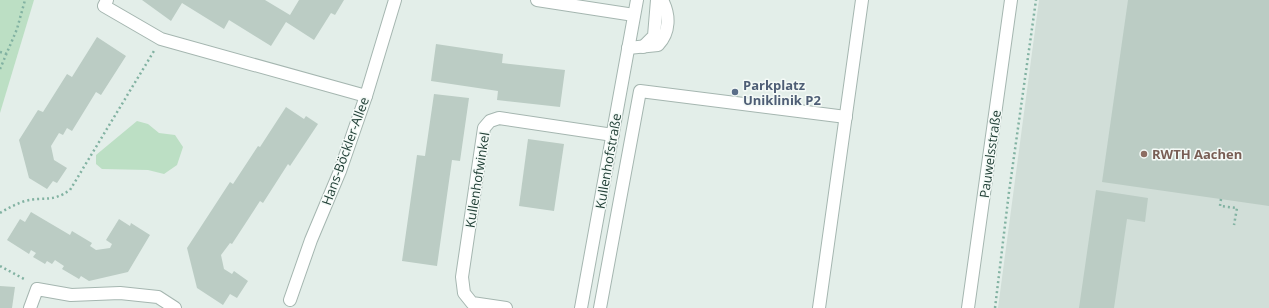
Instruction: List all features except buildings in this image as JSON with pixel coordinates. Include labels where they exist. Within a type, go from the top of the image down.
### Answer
[{"type":"street","points":[[107,0],[104,6],[161,39],[366,96]]},
{"type":"street","name":"Hans-Böckler-Allee","points":[[290,305],[311,240],[340,171],[366,96],[395,0]]},
{"type":"street","points":[[537,0],[634,14]]},
{"type":"street","name":"Kullenhofstraße","points":[[581,308],[637,0]]},
{"type":"street","points":[[643,47],[654,36],[657,0]]},
{"type":"street","points":[[628,48],[658,45],[665,38],[668,23],[666,9],[662,0]]},
{"type":"street","points":[[819,308],[862,0]]},
{"type":"street","name":"Pauwelsstraße","points":[[968,308],[1011,0]]},
{"type":"street","points":[[600,308],[640,91],[846,117]]},
{"type":"street","name":"Kullenhofwinkel","points":[[506,308],[472,302],[464,293],[462,277],[484,128],[490,121],[499,118],[612,135]]},
{"type":"street","points":[[30,308],[37,289],[71,295],[120,293],[158,297],[175,308]]},
{"type":"path","points":[[0,69],[17,29],[25,0]]},
{"type":"path","points":[[995,308],[1009,192],[1036,0]]},
{"type":"path","points":[[0,213],[12,206],[26,201],[58,198],[70,190],[161,39]]},
{"type":"path","points":[[0,52],[7,54]]},
{"type":"path","points":[[1221,199],[1220,206],[1237,208],[1234,225]]},
{"type":"path","points":[[0,266],[25,280],[37,289]]},
{"type":"shaded area","name":"RWTH Aachen","points":[[1039,0],[1269,0],[1269,308],[998,308]]},
{"type":"green space","points":[[0,0],[34,0],[0,113]]},
{"type":"green space","points":[[137,121],[148,124],[159,133],[175,135],[183,147],[177,165],[164,174],[148,170],[102,169],[96,164],[96,155]]},
{"type":"place","name":"Parkplatz Uniklinik P2","points":[[735,92]]},
{"type":"place","name":"RWTH Aachen","points":[[1144,154]]}]
